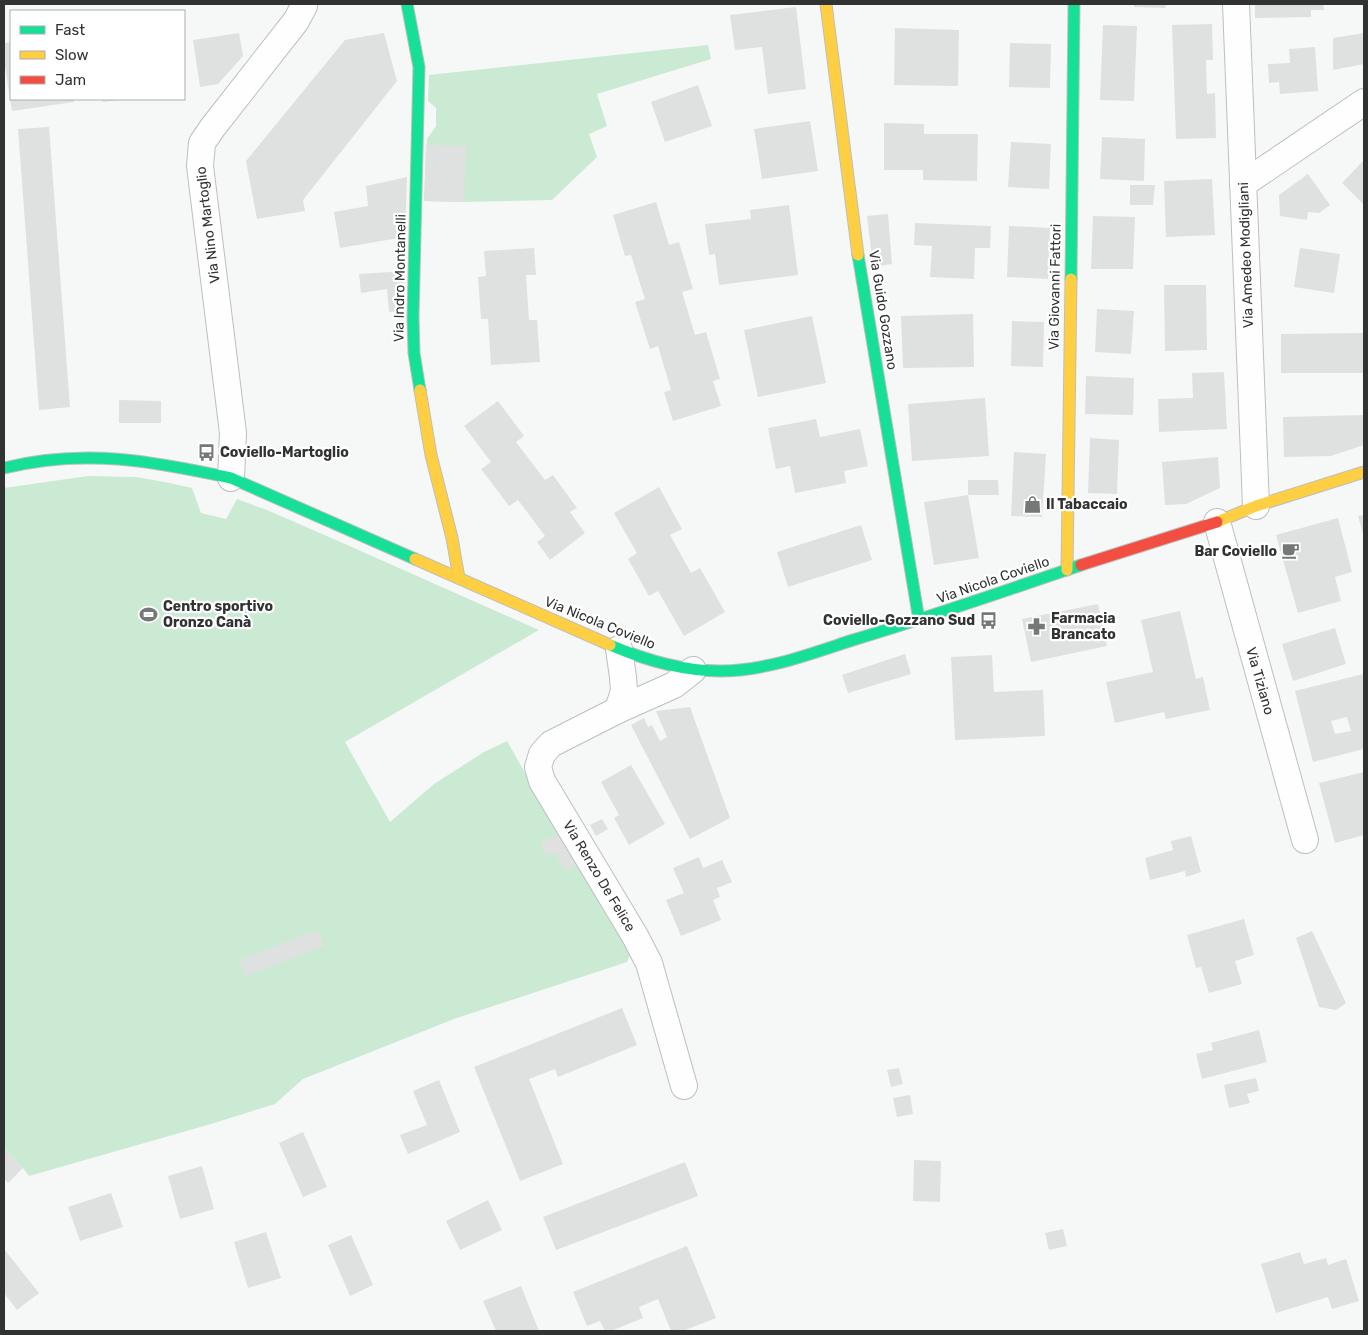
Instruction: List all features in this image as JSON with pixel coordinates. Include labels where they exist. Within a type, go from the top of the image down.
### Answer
[{"type":"street","name":"Via Nino Martoglio","points":[[231,478],[233,432],[200,166],[202,143],[296,21],[304,4]]},
{"type":"street","name":"Via Indro Montanelli","points":[[407,4],[419,67],[412,317],[414,353],[431,455],[452,538],[459,578]]},
{"type":"street","name":"Via Guido Gozzano","points":[[826,4],[857,247],[919,620]]},
{"type":"street","name":"Via Giovanni Fattori","points":[[1067,570],[1074,4]]},
{"type":"street","name":"Via Amedeo Modigliani","points":[[1236,4],[1256,506]]},
{"type":"street","points":[[1243,184],[1364,102]]},
{"type":"street","name":"Via Nicola Coviello","points":[[4,468],[22,463],[81,458],[130,459],[231,478],[619,649],[652,661],[693,670],[721,671],[749,669],[779,663],[919,620],[1217,522],[1256,506],[1364,472]]},
{"type":"street","name":"Via Tiziano","points":[[1217,522],[1305,840]]},
{"type":"street","points":[[618,710],[624,691],[619,649]]},
{"type":"street","points":[[618,710],[674,686],[693,670]]},
{"type":"street","name":"Via Renzo De Felice","points":[[618,710],[551,744],[542,754],[538,767],[542,781],[650,962],[684,1086]]},
{"type":"green space","points":[[708,45],[711,59],[597,94],[607,126],[589,134],[597,157],[552,200],[424,201],[427,139],[436,126],[436,108],[428,101],[429,75]]},
{"type":"green space","points":[[88,476],[136,477],[192,488],[201,513],[226,519],[237,499],[267,510],[539,630],[345,742],[390,822],[434,784],[484,752],[507,741],[609,920],[621,934],[631,952],[627,962],[454,1019],[303,1079],[275,1104],[29,1176],[4,1148],[4,488]]},
{"type":"building","points":[[1134,4],[1167,4],[1165,8],[1134,7]]},
{"type":"building","points":[[1255,4],[1323,4],[1324,10],[1311,10],[1311,17],[1255,18]]},
{"type":"building","points":[[796,7],[806,89],[768,94],[762,47],[735,50],[730,15]]},
{"type":"building","points":[[1212,24],[1213,60],[1206,60],[1207,94],[1215,93],[1216,138],[1176,139],[1172,25]]},
{"type":"building","points":[[1103,25],[1137,26],[1134,101],[1100,100]]},
{"type":"building","points":[[895,28],[959,30],[958,86],[894,85]]},
{"type":"building","points":[[239,33],[243,56],[218,84],[200,87],[193,40]]},
{"type":"building","points":[[384,33],[397,81],[303,200],[305,211],[257,219],[246,161],[345,40]]},
{"type":"building","points":[[1364,33],[1364,64],[1333,70],[1333,38]]},
{"type":"building","points":[[10,42],[10,98],[4,60],[4,43]]},
{"type":"building","points":[[1010,43],[1051,44],[1050,88],[1009,87]]},
{"type":"building","points":[[1315,47],[1318,91],[1280,94],[1279,82],[1269,83],[1268,64],[1290,63],[1289,49]]},
{"type":"building","points":[[698,85],[712,126],[665,142],[651,102]]},
{"type":"building","points":[[10,100],[73,100],[74,102],[12,111]]},
{"type":"building","points":[[103,100],[120,100],[103,102]]},
{"type":"building","points":[[810,121],[818,171],[762,179],[754,129]]},
{"type":"building","points":[[884,123],[924,124],[924,134],[978,134],[977,181],[923,180],[923,170],[884,170]]},
{"type":"building","points":[[49,127],[70,407],[39,410],[18,129]]},
{"type":"building","points":[[1102,137],[1145,139],[1144,181],[1100,179]]},
{"type":"building","points":[[1011,142],[1051,144],[1049,189],[1008,187]]},
{"type":"building","points":[[426,145],[466,146],[464,202],[424,201]]},
{"type":"building","points":[[1364,160],[1364,205],[1342,183]]},
{"type":"building","points":[[1308,174],[1330,205],[1319,213],[1308,212],[1307,220],[1280,216],[1279,195]]},
{"type":"building","points":[[407,177],[405,237],[340,248],[334,212],[368,206],[366,186]]},
{"type":"building","points":[[1212,179],[1215,235],[1166,237],[1164,181]]},
{"type":"building","points":[[1130,185],[1155,185],[1153,205],[1130,205]]},
{"type":"building","points":[[656,202],[669,245],[679,242],[693,289],[682,292],[695,335],[706,332],[720,379],[713,381],[721,406],[673,421],[664,392],[671,390],[658,346],[650,349],[635,302],[645,299],[631,255],[625,256],[613,215]]},
{"type":"building","points":[[789,205],[798,275],[719,285],[715,254],[709,255],[705,224],[751,219],[750,210]]},
{"type":"building","points":[[888,214],[892,264],[873,267],[867,216]]},
{"type":"building","points":[[1093,216],[1135,217],[1133,269],[1091,269]]},
{"type":"building","points":[[915,223],[991,226],[990,248],[975,248],[974,279],[930,277],[932,246],[914,245]]},
{"type":"building","points":[[1009,226],[1050,228],[1048,279],[1007,277]]},
{"type":"building","points":[[534,248],[536,275],[526,275],[529,320],[537,320],[540,362],[491,365],[488,319],[481,319],[478,277],[486,276],[484,251]]},
{"type":"building","points":[[1300,248],[1340,254],[1334,293],[1294,287]]},
{"type":"building","points":[[405,271],[403,311],[389,312],[387,289],[361,293],[359,274]]},
{"type":"building","points":[[1164,285],[1206,285],[1207,350],[1165,351]]},
{"type":"building","points":[[1097,309],[1134,311],[1131,354],[1095,352]]},
{"type":"building","points":[[973,314],[974,367],[903,368],[901,316]]},
{"type":"building","points":[[812,316],[826,383],[758,397],[744,330]]},
{"type":"building","points":[[1012,321],[1044,322],[1043,367],[1011,366]]},
{"type":"building","points":[[1364,333],[1364,373],[1281,373],[1281,334]]},
{"type":"building","points":[[1224,372],[1227,429],[1159,432],[1158,399],[1193,398],[1192,373]]},
{"type":"building","points":[[1086,376],[1134,378],[1133,415],[1085,414]]},
{"type":"building","points":[[985,398],[989,456],[912,461],[908,404]]},
{"type":"building","points":[[119,400],[161,401],[161,423],[119,423]]},
{"type":"building","points":[[498,401],[524,436],[516,442],[545,480],[553,475],[577,508],[570,512],[585,533],[550,560],[537,542],[545,536],[518,500],[509,506],[481,469],[491,462],[464,426]]},
{"type":"building","points":[[1364,415],[1364,445],[1331,456],[1284,457],[1283,417]]},
{"type":"building","points":[[816,419],[820,437],[860,429],[868,466],[844,471],[846,483],[795,493],[790,466],[776,469],[768,428]]},
{"type":"building","points":[[1090,438],[1119,440],[1117,494],[1088,493]]},
{"type":"building","points":[[1014,452],[1046,454],[1042,517],[1011,516]]},
{"type":"building","points":[[1218,457],[1220,488],[1186,504],[1165,505],[1162,462]]},
{"type":"building","points":[[968,480],[998,480],[999,495],[968,495]]},
{"type":"building","points":[[659,487],[682,529],[670,535],[691,573],[700,568],[725,612],[684,636],[658,591],[649,596],[628,559],[637,553],[614,513]]},
{"type":"building","points":[[968,495],[979,558],[934,565],[924,502]]},
{"type":"building","points":[[1364,515],[1364,537],[1358,516]]},
{"type":"building","points":[[1338,518],[1352,572],[1335,577],[1341,601],[1298,613],[1276,535]]},
{"type":"building","points":[[861,525],[872,560],[788,587],[777,552]]},
{"type":"building","points":[[1098,604],[1107,646],[1031,662],[1022,619]]},
{"type":"building","points":[[1180,611],[1196,679],[1203,677],[1210,710],[1166,719],[1164,712],[1115,723],[1106,682],[1153,672],[1141,620]]},
{"type":"building","points":[[1335,628],[1346,664],[1293,681],[1282,644]]},
{"type":"building","points":[[905,654],[911,674],[848,693],[842,675]]},
{"type":"building","points":[[992,655],[994,692],[1043,690],[1045,736],[955,740],[951,657]]},
{"type":"building","points":[[1363,674],[1364,749],[1313,762],[1295,691]],"holes":[[[1347,717],[1351,731],[1335,734],[1331,721]]]},
{"type":"building","points":[[690,707],[730,818],[690,839],[631,725],[644,718],[648,727],[652,725],[660,741],[667,737],[656,711]]},
{"type":"building","points":[[631,765],[665,824],[629,845],[614,818],[619,815],[601,782]]},
{"type":"building","points":[[1364,772],[1364,835],[1335,843],[1319,783]]},
{"type":"building","points":[[602,819],[608,829],[596,836],[590,825]]},
{"type":"building","points":[[560,835],[577,865],[564,870],[555,852],[545,856],[541,841]]},
{"type":"building","points":[[1191,836],[1201,872],[1186,877],[1185,871],[1150,880],[1145,858],[1173,850],[1171,841]]},
{"type":"building","points":[[699,857],[703,868],[722,860],[732,882],[717,888],[720,897],[713,900],[721,920],[681,936],[666,900],[684,893],[673,868]]},
{"type":"building","points":[[1244,919],[1254,955],[1235,961],[1242,984],[1209,993],[1201,967],[1196,968],[1187,935]]},
{"type":"building","points":[[317,930],[324,946],[246,976],[239,960]]},
{"type":"building","points":[[1312,931],[1346,1003],[1336,1010],[1319,1007],[1296,938]]},
{"type":"building","points":[[622,1008],[637,1045],[558,1077],[555,1069],[529,1079],[563,1164],[520,1181],[474,1067]]},
{"type":"building","points":[[1259,1030],[1267,1062],[1202,1079],[1196,1054],[1213,1050],[1211,1043]]},
{"type":"building","points":[[899,1068],[903,1084],[891,1087],[887,1070]]},
{"type":"building","points":[[1256,1078],[1259,1091],[1247,1094],[1250,1103],[1229,1108],[1224,1085]]},
{"type":"building","points":[[439,1080],[460,1132],[408,1154],[400,1135],[427,1125],[413,1091]]},
{"type":"building","points":[[910,1095],[913,1114],[897,1117],[893,1098]]},
{"type":"building","points":[[303,1132],[327,1187],[303,1197],[279,1143]]},
{"type":"building","points":[[4,1148],[23,1168],[8,1183],[4,1178]]},
{"type":"building","points":[[914,1160],[941,1161],[940,1202],[913,1201]]},
{"type":"building","points":[[685,1162],[698,1196],[556,1250],[543,1217]]},
{"type":"building","points":[[202,1166],[214,1209],[180,1219],[168,1176]]},
{"type":"building","points":[[111,1193],[123,1227],[80,1241],[68,1207]]},
{"type":"building","points":[[488,1200],[502,1230],[460,1250],[446,1221]]},
{"type":"building","points":[[1063,1229],[1067,1246],[1049,1250],[1045,1233]]},
{"type":"building","points":[[266,1232],[281,1278],[248,1288],[234,1242]]},
{"type":"building","points":[[351,1235],[373,1285],[350,1296],[328,1245]]},
{"type":"building","points":[[687,1246],[716,1318],[683,1331],[671,1331],[658,1299],[639,1307],[643,1318],[611,1331],[605,1331],[600,1321],[587,1326],[573,1292]]},
{"type":"building","points":[[4,1249],[39,1293],[17,1310],[4,1293]]},
{"type":"building","points":[[1300,1252],[1304,1264],[1326,1258],[1328,1265],[1346,1259],[1359,1301],[1332,1309],[1328,1297],[1276,1313],[1261,1264]]},
{"type":"building","points":[[521,1286],[539,1331],[496,1331],[483,1301]]},
{"type":"traffic: fast","points":[[407,4],[419,67],[413,317],[414,353],[420,390]]},
{"type":"traffic: fast","points":[[1071,279],[1074,4]]},
{"type":"traffic: fast","points":[[858,255],[919,620]]},
{"type":"traffic: fast","points":[[4,468],[62,459],[118,459],[173,466],[231,478],[415,559]]},
{"type":"traffic: fast","points":[[610,645],[650,660],[678,667],[720,671],[754,668],[804,656],[1081,565]]},
{"type":"traffic: slow","points":[[826,4],[858,255]]},
{"type":"traffic: slow","points":[[1067,570],[1071,279]]},
{"type":"traffic: slow","points":[[420,390],[431,455],[452,538],[459,578]]},
{"type":"traffic: slow","points":[[1217,522],[1256,506],[1364,472]]},
{"type":"traffic: slow","points":[[415,559],[610,645]]},
{"type":"traffic: jam","points":[[1081,565],[1217,522]]},
{"type":"place","name":"Coviello-Martoglio","points":[[206,452]]},
{"type":"place","name":"Il Tabaccaio","points":[[1032,504]]},
{"type":"place","name":"Bar Coviello","points":[[1291,551]]},
{"type":"place","name":"Centro sportivo Oronzo Canà","points":[[149,614]]},
{"type":"place","name":"Coviello-Gozzano Sud","points":[[989,620]]},
{"type":"place","name":"Farmacia Brancato","points":[[1037,626]]}]
